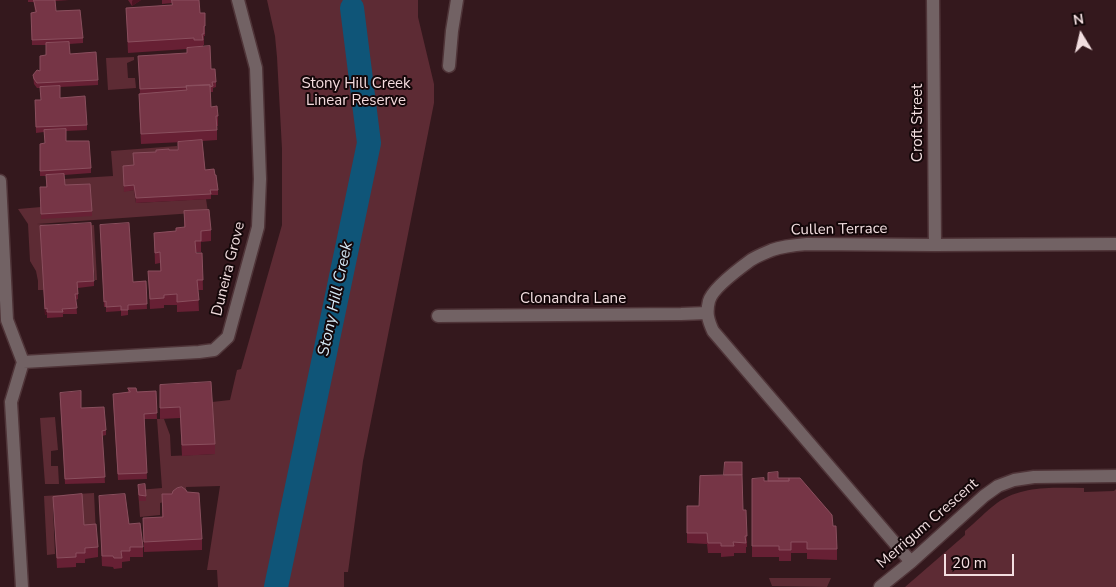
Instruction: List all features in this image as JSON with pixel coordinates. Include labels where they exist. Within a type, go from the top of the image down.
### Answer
[{"type":"street","name":"Duneira Grove","points":[[23,362],[199,352],[214,350],[228,336],[258,227],[260,179],[256,68],[238,0]]},
{"type":"street","points":[[450,66],[452,30],[457,0]]},
{"type":"street","name":"Croft Street","points":[[933,0],[935,245]]},
{"type":"street","points":[[0,181],[8,320],[23,362],[11,402],[22,587]]},
{"type":"street","name":"Cullen Terrace","points":[[707,313],[709,299],[718,288],[752,259],[787,246],[807,244],[1116,244]]},
{"type":"street","points":[[707,313],[713,331],[911,562]]},
{"type":"street","name":"Clonandra Lane","points":[[438,316],[707,313]]},
{"type":"street","name":"Merrigum Crescent","points":[[880,587],[911,562],[984,496],[998,486],[1014,480],[1034,477],[1116,476]]},
{"type":"green space","name":"Stony Hill Creek Linear Reserve","points":[[267,0],[418,0],[418,17],[434,84],[434,103],[363,461],[348,572],[344,572],[344,587],[218,587],[217,570],[207,570],[220,486],[186,487],[187,496],[160,503],[160,515],[140,517],[138,490],[162,488],[157,419],[164,419],[170,435],[171,456],[215,454],[212,402],[230,400],[237,370],[241,369],[282,225],[282,149],[277,57],[275,36]]},
{"type":"green space","points":[[134,57],[134,60],[127,63],[128,78],[135,78],[136,88],[108,90],[106,58]]},
{"type":"green space","points":[[177,146],[178,156],[134,171],[124,191],[134,190],[136,203],[206,199],[208,212],[37,224],[64,227],[94,225],[97,280],[95,280],[90,229],[43,290],[38,290],[36,271],[30,261],[28,224],[18,209],[41,207],[65,191],[64,179],[113,176],[111,151]]},
{"type":"green space","points":[[55,417],[58,450],[51,451],[51,466],[58,466],[59,484],[45,484],[40,418]]},
{"type":"green space","points":[[1084,488],[1084,492],[1114,491],[1116,489],[1116,587],[905,587],[965,535],[965,531],[989,509],[1007,497],[1028,490]]},
{"type":"green space","points":[[94,493],[96,534],[53,507],[55,554],[47,555],[44,496]]},
{"type":"green space","points":[[769,578],[831,578],[827,587],[772,586]]},
{"type":"building","points":[[34,0],[55,0],[56,11],[80,10],[83,38],[32,40],[31,13],[36,12]]},
{"type":"building","points":[[172,0],[199,0],[200,13],[205,13],[203,40],[194,40],[194,38],[128,42],[126,8],[172,5]]},
{"type":"building","points":[[69,42],[70,54],[96,52],[98,80],[37,83],[33,75],[37,70],[40,71],[40,56],[46,55],[46,43]]},
{"type":"building","points":[[210,46],[211,69],[215,69],[216,82],[212,82],[213,86],[140,89],[138,56],[187,53],[187,48]]},
{"type":"building","points":[[210,85],[211,107],[217,106],[217,130],[141,134],[139,94],[187,90],[186,86]]},
{"type":"building","points":[[60,86],[60,98],[85,96],[87,125],[36,127],[35,100],[41,100],[40,87]]},
{"type":"building","points":[[66,129],[66,141],[89,141],[91,168],[40,171],[40,144],[45,143],[44,130]]},
{"type":"building","points":[[202,140],[205,170],[214,169],[218,190],[210,190],[211,194],[136,198],[134,185],[124,186],[123,166],[134,165],[133,153],[156,152],[156,150],[169,149],[178,150],[178,142]]},
{"type":"building","points":[[64,174],[65,185],[90,184],[92,211],[41,214],[40,187],[47,187],[46,175]]},
{"type":"building","points":[[209,210],[211,230],[201,231],[201,241],[195,241],[196,253],[202,253],[203,280],[197,280],[199,300],[177,302],[177,294],[164,295],[164,298],[150,299],[148,271],[161,271],[160,252],[155,253],[154,233],[176,231],[176,228],[185,227],[184,211]]},
{"type":"building","points":[[91,223],[94,281],[77,282],[78,294],[75,294],[77,308],[62,309],[63,312],[47,312],[47,308],[45,309],[40,226]]},
{"type":"building","points":[[129,223],[133,282],[146,281],[147,304],[128,305],[128,310],[121,310],[121,306],[106,307],[106,301],[104,302],[100,225]]},
{"type":"building","points":[[211,382],[215,444],[182,445],[180,407],[160,408],[160,385]]},
{"type":"building","points":[[128,388],[136,388],[137,392],[156,391],[157,413],[144,414],[147,473],[118,474],[113,394],[130,392]]},
{"type":"building","points":[[81,391],[81,408],[104,407],[106,430],[102,431],[105,477],[65,479],[60,393]]},
{"type":"building","points":[[725,462],[742,462],[742,475],[724,475]]},
{"type":"building","points":[[778,472],[778,478],[789,478],[789,481],[768,481],[768,473]]},
{"type":"building","points":[[742,475],[743,510],[746,510],[746,543],[733,542],[734,546],[721,546],[721,543],[708,543],[707,533],[687,533],[687,506],[699,506],[700,476]]},
{"type":"building","points":[[764,478],[764,481],[789,481],[789,478],[800,478],[832,515],[833,526],[836,526],[837,549],[807,549],[807,542],[791,542],[791,550],[779,550],[779,546],[752,546],[752,479]]},
{"type":"building","points":[[145,484],[146,496],[139,495],[138,485]]},
{"type":"building","points":[[182,487],[187,492],[199,493],[202,539],[144,542],[143,518],[163,517],[162,494],[172,494],[177,488]]},
{"type":"building","points":[[82,494],[84,525],[96,524],[98,547],[85,548],[85,553],[76,553],[76,557],[57,558],[53,497]]},
{"type":"building","points":[[125,494],[129,524],[140,523],[143,547],[130,547],[130,551],[121,551],[122,558],[102,556],[99,496]]},
{"type":"waterway","name":"Stony Hill Creek","points":[[276,587],[369,143],[352,8]]}]
